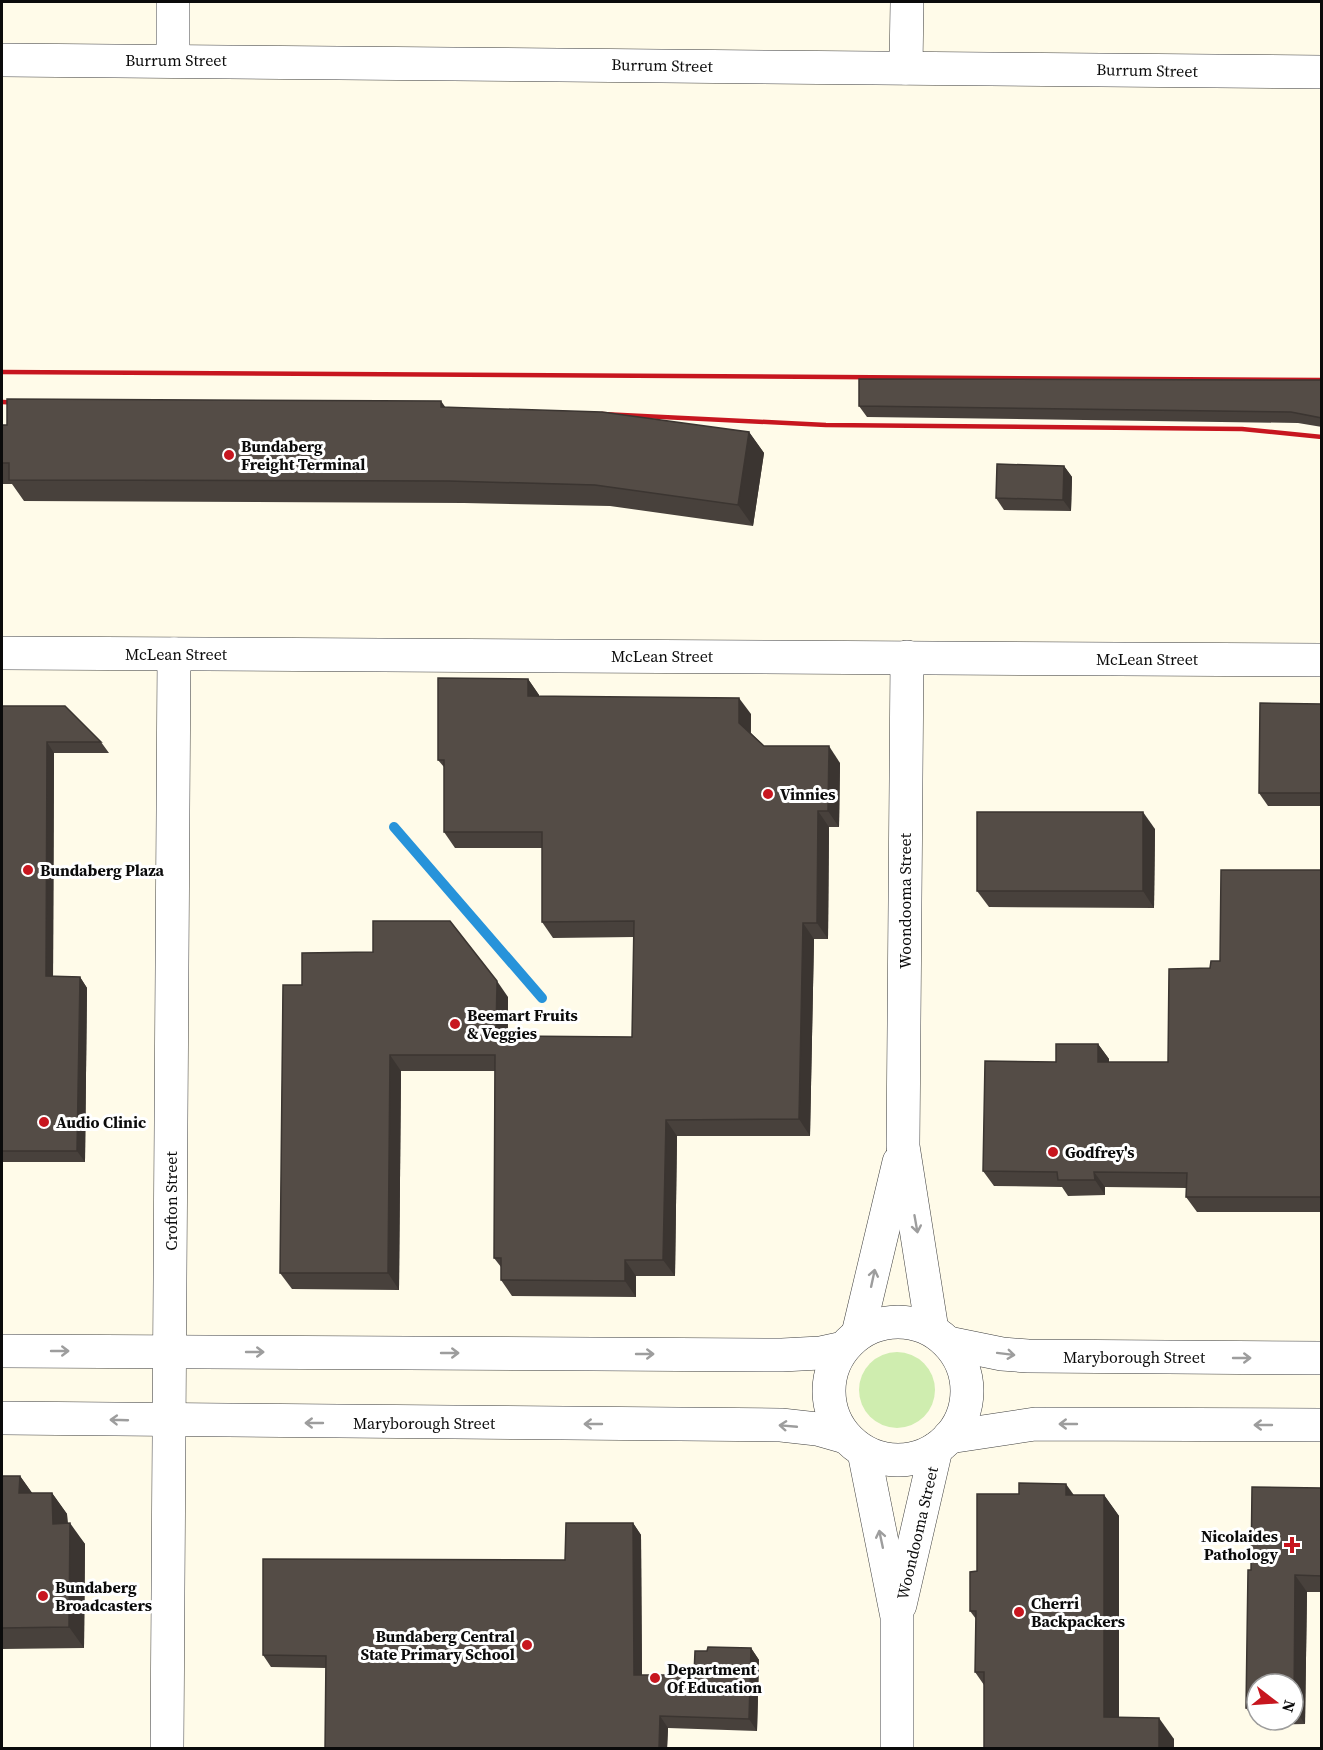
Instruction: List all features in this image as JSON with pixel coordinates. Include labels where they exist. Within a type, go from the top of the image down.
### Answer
[{"type":"street","points":[[173,2],[173,60]]},
{"type":"street","points":[[906,68],[907,2]]},
{"type":"street","name":"Burrum Street","points":[[2,60],[1322,72]]},
{"type":"street","name":"McLean Street","points":[[2,653],[1322,660]]},
{"type":"street","name":"Crofton Street","points":[[167,1749],[174,654]]},
{"type":"street","name":"Woondooma Street","points":[[907,657],[903,1146],[940,1337]]},
{"type":"street","name":"Woondooma Street","points":[[850,1341],[868,1301],[903,1146]]},
{"type":"street","points":[[2,1351],[782,1355],[820,1353],[850,1341],[875,1325],[895,1321],[914,1323],[940,1337],[960,1360],[966,1379],[966,1390],[960,1419],[943,1443]]},
{"type":"street","name":"Maryborough Street","points":[[940,1337],[1002,1354],[1028,1356],[1322,1358]]},
{"type":"street","points":[[850,1341],[834,1364],[829,1383],[829,1402],[835,1421],[854,1444],[882,1458],[900,1461],[919,1457],[943,1443],[1035,1424],[1322,1425]]},
{"type":"street","name":"Maryborough Street","points":[[2,1418],[170,1422],[781,1425],[817,1429],[854,1444]]},
{"type":"street","name":"Woondooma Street","points":[[897,1617],[943,1443]]},
{"type":"street","name":"Woondooma Street","points":[[854,1444],[897,1617],[897,1749]]},
{"type":"green space","points":[[897,1352],[912,1355],[924,1363],[932,1375],[935,1390],[932,1405],[924,1417],[912,1425],[897,1428],[882,1425],[870,1417],[862,1405],[859,1390],[862,1375],[870,1363],[882,1355]]},
{"type":"building","points":[[859,379],[1322,380],[1322,418],[1291,412],[859,406]]},
{"type":"building","points":[[7,399],[441,401],[441,407],[602,412],[749,432],[738,505],[595,485],[449,481],[9,480],[9,463],[2,463],[2,425],[7,425]]},
{"type":"building","points":[[997,464],[1064,466],[1063,500],[996,498]]},
{"type":"building","points":[[438,678],[528,679],[528,696],[739,698],[739,723],[764,746],[829,746],[828,811],[818,811],[817,923],[803,923],[799,1119],[666,1120],[663,1260],[625,1260],[625,1281],[501,1280],[501,1258],[494,1258],[495,1055],[390,1055],[388,1273],[280,1273],[283,985],[302,985],[302,953],[373,952],[373,921],[450,921],[497,981],[496,1036],[632,1037],[634,921],[542,922],[542,832],[444,832],[444,760],[438,760]]},
{"type":"building","points":[[1260,703],[1322,704],[1322,793],[1259,793]]},
{"type":"building","name":"Bundaberg Plaza","points":[[2,706],[65,706],[101,742],[47,742],[46,976],[80,977],[77,1151],[2,1151]]},
{"type":"building","points":[[977,812],[1143,812],[1143,891],[977,891]]},
{"type":"building","points":[[1221,870],[1322,870],[1322,1197],[1186,1197],[1187,1173],[1094,1172],[1095,1180],[1058,1180],[1057,1172],[983,1171],[985,1061],[1056,1062],[1056,1044],[1098,1044],[1098,1062],[1168,1062],[1169,969],[1210,968],[1211,961],[1220,961]]},
{"type":"building","name":"Bundaberg Broadcasters","points":[[2,1476],[20,1476],[19,1493],[52,1493],[53,1524],[70,1523],[69,1627],[2,1628]]},
{"type":"building","points":[[1019,1483],[1066,1484],[1066,1495],[1104,1495],[1104,1717],[1159,1718],[1159,1749],[984,1749],[984,1672],[975,1672],[976,1611],[970,1611],[970,1572],[977,1571],[977,1494],[1019,1494]]},
{"type":"building","points":[[1252,1487],[1322,1488],[1322,1576],[1295,1575],[1294,1672],[1247,1672],[1248,1570],[1251,1570]]},
{"type":"building","points":[[566,1523],[633,1523],[634,1675],[694,1675],[695,1651],[707,1651],[708,1647],[751,1648],[749,1719],[660,1716],[659,1749],[325,1749],[326,1656],[263,1655],[263,1559],[565,1560]]},
{"type":"waterway","points":[[394,827],[542,998]]},
{"type":"railway","points":[[2,372],[1322,380]]},
{"type":"railway","points":[[2,402],[23,403]]},
{"type":"railway","points":[[602,414],[826,425],[1242,429],[1322,437]]},
{"type":"place","name":"Bundaberg Freight Terminal","points":[[229,455]]},
{"type":"place","name":"Vinnies","points":[[768,794]]},
{"type":"place","name":"Bundaberg Plaza","points":[[28,870]]},
{"type":"place","name":"Beemart Fruits & Veggies","points":[[455,1024]]},
{"type":"place","name":"Audio Clinic","points":[[44,1122]]},
{"type":"place","name":"Godfrey's","points":[[1053,1152]]},
{"type":"place","name":"Nicolaides Pathology","points":[[1292,1545]]},
{"type":"place","name":"Bundaberg Broadcasters","points":[[43,1596]]},
{"type":"place","name":"Cherri Backpackers","points":[[1019,1612]]},
{"type":"place","name":"Bundaberg Central State Primary School","points":[[527,1645]]},
{"type":"place","name":"Department Of Education","points":[[655,1678]]}]
